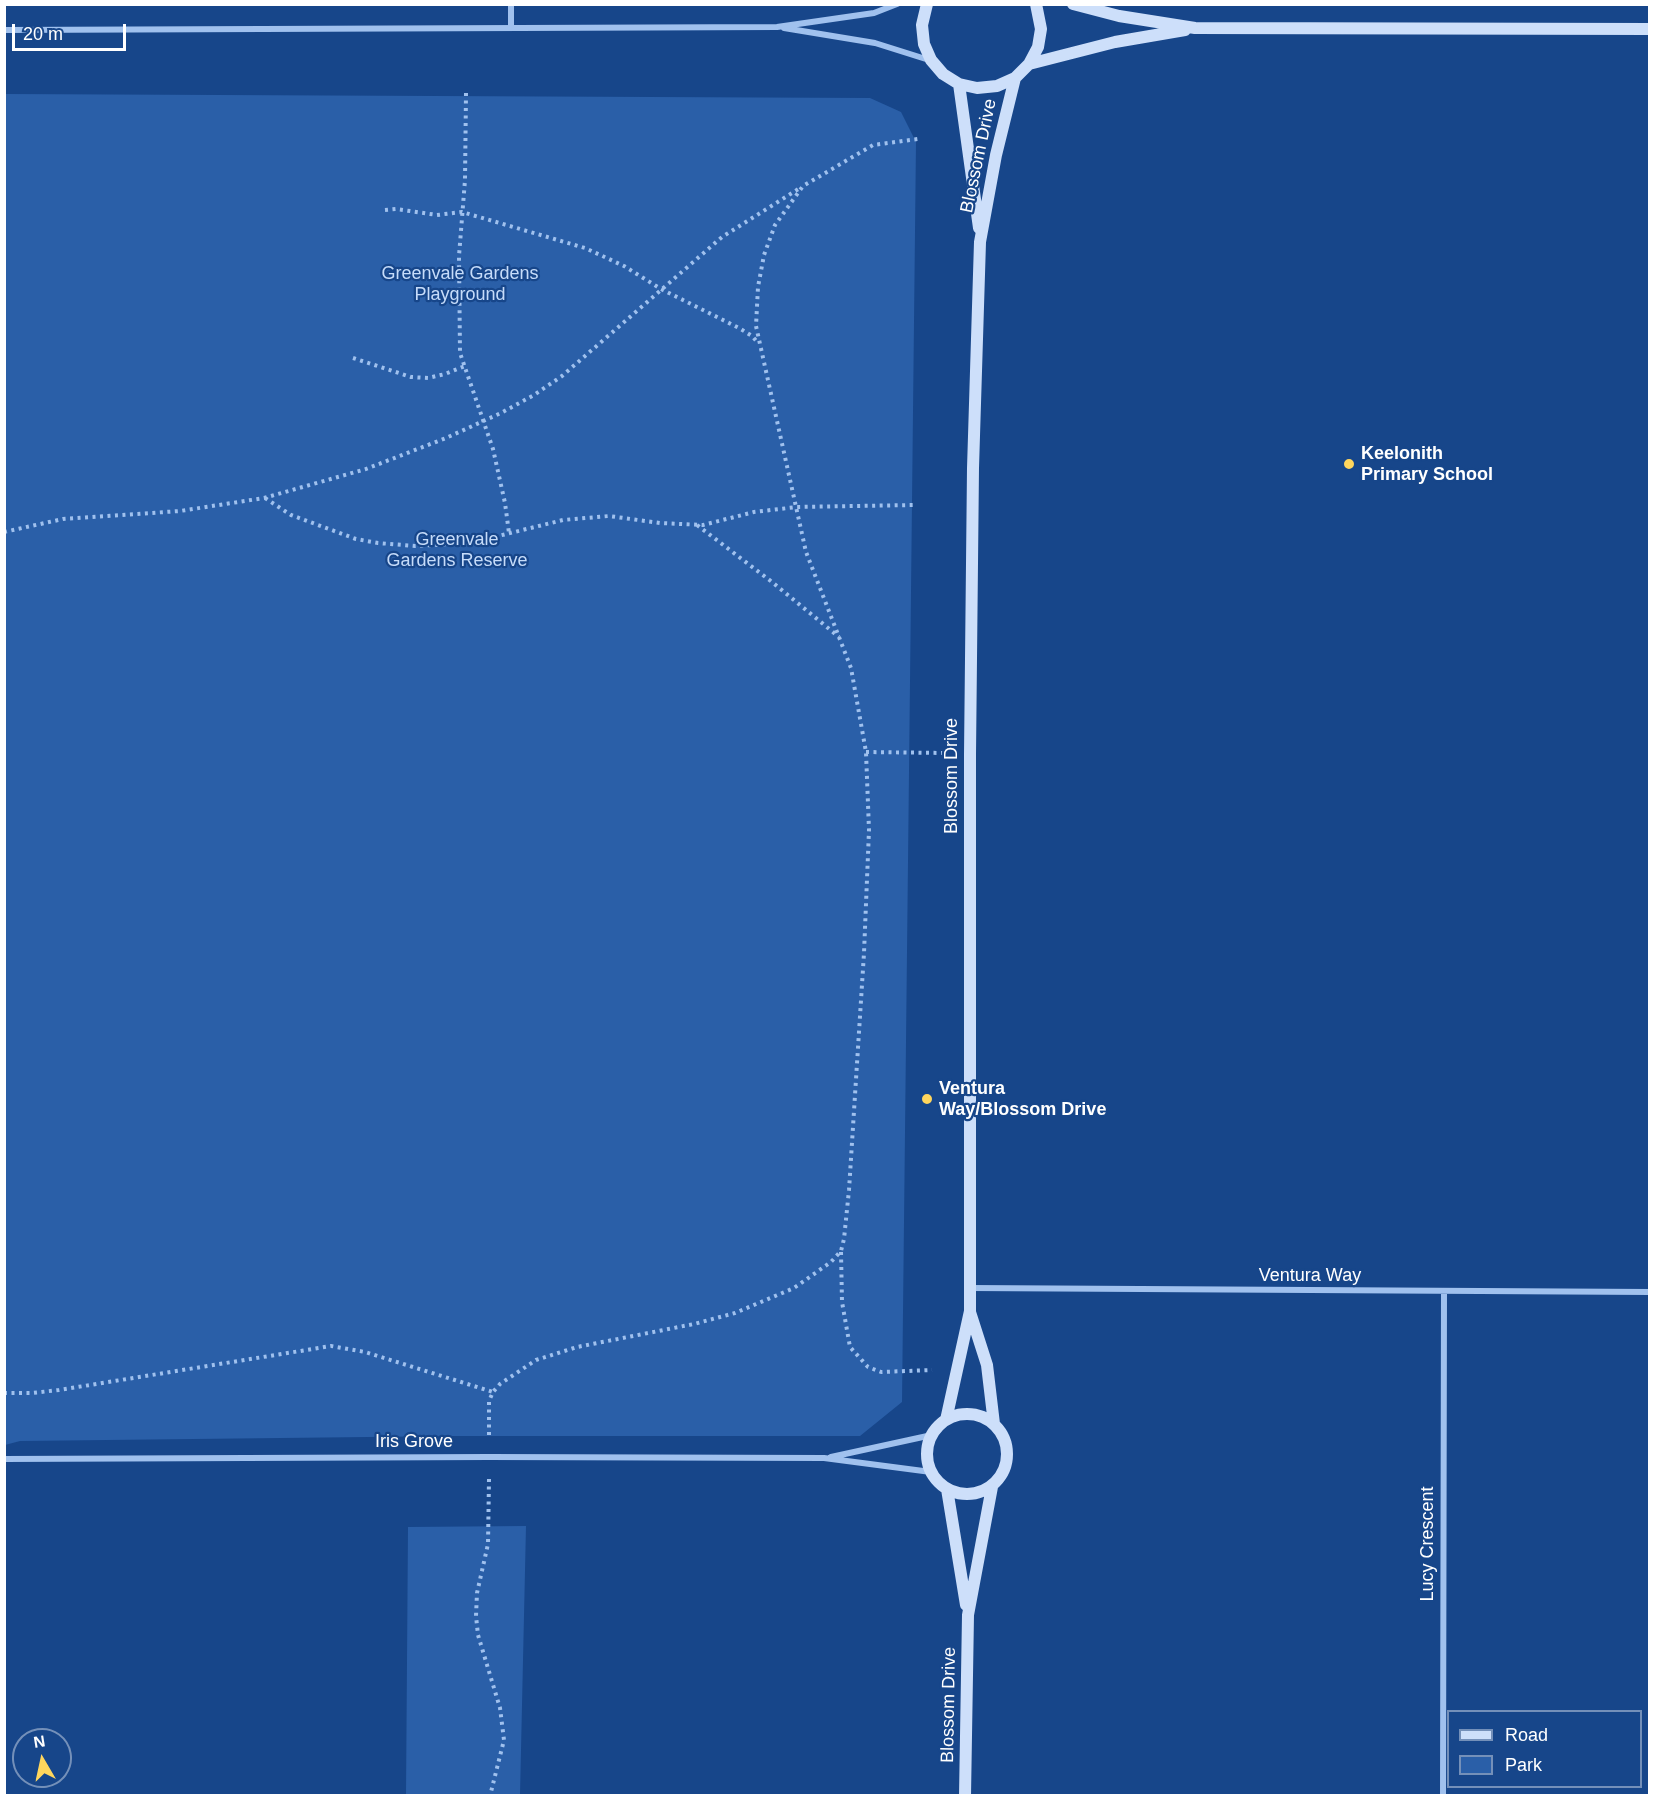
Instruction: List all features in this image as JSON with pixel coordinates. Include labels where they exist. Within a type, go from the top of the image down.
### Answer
[{"type":"street","points":[[511,4],[511,28]]},
{"type":"street","points":[[4,30],[777,27],[874,12],[897,4]]},
{"type":"street","points":[[927,4],[922,25],[924,44],[931,60],[943,74],[959,84],[977,88],[997,86],[1015,78],[1029,64],[1038,47],[1041,29],[1036,4]]},
{"type":"street","points":[[1073,4],[1119,16],[1195,28],[1650,29]]},
{"type":"street","points":[[777,27],[874,43],[931,60]]},
{"type":"street","points":[[1029,64],[1115,42],[1195,28]]},
{"type":"street","name":"Blossom Drive","points":[[946,1420],[970,1311],[970,754],[973,468],[980,242],[996,155],[1015,78]]},
{"type":"street","name":"Blossom Drive","points":[[959,84],[980,242]]},
{"type":"street","name":"Ventura Way","points":[[970,1288],[1650,1292]]},
{"type":"street","name":"Lucy Crescent","points":[[1443,1796],[1444,1292]]},
{"type":"street","name":"Blossom Drive","points":[[970,1311],[987,1365],[994,1424]]},
{"type":"street","points":[[971,1414],[984,1417],[1002,1433],[1007,1444],[1006,1468],[992,1487],[969,1495],[947,1489],[937,1481],[927,1460],[927,1448],[937,1427],[946,1420],[958,1415],[971,1414]]},
{"type":"street","name":"Iris Grove","points":[[824,1458],[932,1435]]},
{"type":"street","name":"Iris Grove","points":[[4,1459],[824,1458],[931,1472]]},
{"type":"street","name":"Blossom Drive","points":[[965,1796],[968,1615],[992,1487]]},
{"type":"street","name":"Blossom Drive","points":[[947,1489],[968,1615]]},
{"type":"path","points":[[466,93],[465,180],[458,309],[460,353],[484,421],[503,492],[510,533]]},
{"type":"path","points":[[4,532],[63,519],[180,511],[264,498],[366,469],[484,421],[534,396],[562,376],[722,237],[873,144],[918,139]]},
{"type":"path","points":[[804,186],[775,225],[764,255],[757,297],[756,326],[806,552],[851,668],[866,752],[869,830],[864,953],[849,1190],[841,1251],[842,1302],[850,1347],[868,1367],[881,1372],[957,1370]]},
{"type":"path","points":[[385,210],[396,209],[437,216],[462,212],[585,248],[624,266],[661,289],[739,328],[752,336],[760,345]]},
{"type":"path","points":[[353,358],[411,377],[428,378],[465,366]]},
{"type":"path","points":[[264,498],[291,515],[356,539],[415,546],[470,543],[563,520],[609,516],[660,524],[703,525],[754,512],[797,507],[916,505]]},
{"type":"path","points":[[696,524],[840,638]]},
{"type":"path","points":[[866,752],[970,754]]},
{"type":"path","points":[[490,1796],[504,1740],[500,1708],[478,1635],[476,1616],[477,1593],[488,1544],[489,1401],[493,1392],[521,1369],[552,1354],[694,1324],[735,1313],[769,1300],[794,1288],[831,1262],[841,1251]]},
{"type":"path","points":[[4,1393],[59,1390],[331,1346],[365,1352],[493,1392]]},
{"type":"green space","name":"Greenvale Gardens Reserve","points":[[4,94],[870,98],[901,112],[916,142],[902,1402],[860,1436],[455,1436],[20,1441],[5,1445]]},
{"type":"green space","points":[[526,1526],[520,1795],[406,1795],[408,1527]]},
{"type":"place","name":"Keelonith Primary School","points":[[1349,464]]},
{"type":"place","name":"Ventura Way/Blossom Drive","points":[[927,1099]]},
{"type":"park label","name":"Greenvale Gardens Playground","points":[[460,284]]}]
